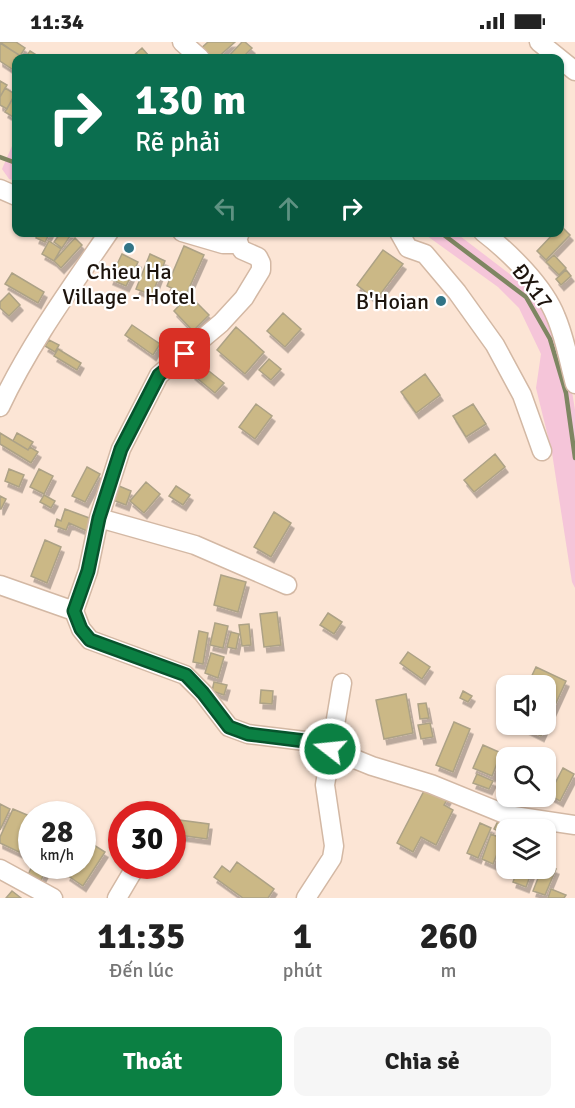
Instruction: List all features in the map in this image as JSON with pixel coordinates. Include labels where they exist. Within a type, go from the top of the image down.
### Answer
[{"type":"street","points":[[539,42],[554,54]]},
{"type":"street","points":[[0,407],[58,305],[106,237]]},
{"type":"street","points":[[199,237],[223,244],[239,238],[242,250],[258,257],[261,270],[244,298],[221,323],[159,375],[121,449],[99,518],[88,571],[74,611],[81,629],[90,640],[186,675],[229,727],[248,734],[305,741],[372,766],[431,784],[507,815],[575,825]]},
{"type":"street","points":[[402,237],[408,248],[425,254],[457,292],[495,345],[522,395],[542,451]]},
{"type":"street","name":"ĐX17","points":[[488,237],[543,293],[556,316],[575,384]]},
{"type":"street","points":[[99,518],[195,545],[288,585]]},
{"type":"street","points":[[0,585],[74,611]]},
{"type":"street","points":[[306,898],[332,858],[334,846],[325,785],[342,682]]},
{"type":"street","points":[[0,869],[53,898]]},
{"type":"street","points":[[117,898],[128,879]]},
{"type":"shaded area","points":[[12,146],[12,180],[2,169]]},
{"type":"shaded area","points":[[429,237],[461,237],[532,291],[553,322],[568,367],[575,410],[575,588],[572,582],[552,453],[536,388],[541,354],[519,308],[498,287]]},
{"type":"building","points":[[0,42],[16,42],[25,48],[21,54],[17,54]]},
{"type":"building","points":[[208,42],[235,42],[222,54],[199,54],[197,52]]},
{"type":"building","points":[[242,42],[252,48],[246,54],[231,54]]},
{"type":"building","points":[[0,43],[18,54],[12,54],[12,69],[0,61]]},
{"type":"building","points":[[142,48],[147,54],[135,54]]},
{"type":"building","points":[[0,81],[7,85],[0,97]]},
{"type":"building","points":[[5,88],[12,92],[12,100],[7,109],[0,105],[0,97]]},
{"type":"building","points":[[12,100],[12,116],[5,112]]},
{"type":"building","points":[[564,229],[570,235],[546,260],[537,251],[550,237],[564,237]]},
{"type":"building","points":[[36,237],[48,237],[45,242]]},
{"type":"building","points":[[58,237],[69,237],[62,248],[54,242]]},
{"type":"building","points":[[75,238],[82,245],[61,268],[54,261]]},
{"type":"building","points":[[49,241],[61,249],[54,261],[42,254]]},
{"type":"building","points":[[184,246],[204,255],[186,295],[167,286]]},
{"type":"building","points":[[383,250],[403,264],[376,300],[357,285]]},
{"type":"building","points":[[122,254],[138,262],[126,286],[110,279]]},
{"type":"building","points":[[150,254],[165,261],[152,295],[136,289]]},
{"type":"building","points":[[554,255],[566,268],[559,275],[546,262]]},
{"type":"building","points":[[566,270],[571,276],[561,285],[556,279]]},
{"type":"building","points":[[12,273],[44,292],[38,303],[5,284]]},
{"type":"building","points":[[9,293],[20,305],[9,316],[0,308],[0,302]]},
{"type":"building","points":[[189,295],[209,315],[193,331],[174,311]]},
{"type":"building","points":[[283,313],[301,329],[285,347],[267,331]]},
{"type":"building","points":[[132,325],[160,344],[153,355],[125,335]]},
{"type":"building","points":[[236,327],[264,352],[245,374],[217,350]]},
{"type":"building","points":[[49,340],[59,345],[55,352],[45,346]]},
{"type":"building","points":[[58,349],[81,363],[77,370],[54,356]]},
{"type":"building","points":[[269,359],[281,369],[271,380],[259,370]]},
{"type":"building","points":[[200,364],[224,383],[215,393],[192,374]]},
{"type":"building","points":[[425,374],[440,395],[416,413],[401,392]]},
{"type":"building","points":[[256,404],[272,416],[255,439],[239,427]]},
{"type":"building","points":[[473,404],[486,424],[466,437],[453,416]]},
{"type":"building","points":[[0,433],[28,450],[30,447],[38,452],[31,463],[0,444]]},
{"type":"building","points":[[17,433],[33,442],[28,450],[13,441]]},
{"type":"building","points":[[495,454],[505,467],[474,492],[464,480]]},
{"type":"building","points":[[87,467],[100,474],[85,502],[72,496]]},
{"type":"building","points":[[9,469],[24,475],[19,487],[5,481]]},
{"type":"building","points":[[39,469],[53,476],[44,494],[30,487]]},
{"type":"building","points":[[146,482],[160,494],[144,513],[130,501]]},
{"type":"building","points":[[119,486],[131,491],[126,505],[113,500]]},
{"type":"building","points":[[176,486],[190,495],[183,505],[169,496]]},
{"type":"building","points":[[44,495],[55,501],[51,508],[40,502]]},
{"type":"building","points":[[0,496],[6,499],[1,509],[0,509]]},
{"type":"building","points":[[65,509],[92,519],[87,531],[69,523],[66,530],[55,526],[57,519],[61,521]]},
{"type":"building","points":[[274,512],[291,523],[271,557],[254,547]]},
{"type":"building","points":[[45,540],[61,547],[47,583],[31,576]]},
{"type":"building","points":[[221,575],[246,582],[238,612],[214,605]]},
{"type":"building","points":[[277,612],[281,645],[264,647],[260,614]]},
{"type":"building","points":[[328,613],[342,622],[334,634],[320,625]]},
{"type":"building","points":[[215,623],[228,626],[223,648],[210,645]]},
{"type":"building","points":[[249,624],[251,645],[242,646],[239,625]]},
{"type":"building","points":[[199,631],[208,633],[203,664],[193,662]]},
{"type":"building","points":[[231,632],[239,634],[236,649],[227,647]]},
{"type":"building","points":[[408,652],[430,667],[422,679],[400,663]]},
{"type":"building","points":[[211,653],[224,657],[218,678],[205,673]]},
{"type":"building","points":[[536,667],[553,675],[532,675]]},
{"type":"building","points":[[556,676],[566,681],[556,703]]},
{"type":"building","points":[[214,682],[227,685],[224,695],[212,691]]},
{"type":"building","points":[[261,690],[273,691],[272,704],[260,703]]},
{"type":"building","points":[[463,691],[472,696],[468,702],[460,698]]},
{"type":"building","points":[[406,694],[413,733],[384,739],[376,700]]},
{"type":"building","points":[[426,703],[429,718],[420,719],[418,704]]},
{"type":"building","points":[[454,722],[470,729],[453,772],[436,765]]},
{"type":"building","points":[[430,723],[433,737],[421,739],[418,725]]},
{"type":"building","points":[[483,745],[496,751],[496,766],[492,776],[473,768]]},
{"type":"building","points":[[563,768],[574,774],[560,801],[556,799],[556,782]]},
{"type":"building","points":[[477,774],[493,781],[489,789],[473,783]]},
{"type":"building","points":[[426,787],[448,798],[444,805],[453,810],[436,845],[421,837],[413,852],[397,843]]},
{"type":"building","points":[[0,804],[10,809],[0,830]]},
{"type":"building","points":[[13,809],[18,811],[18,852],[0,843],[0,837]]},
{"type":"building","points":[[186,821],[209,824],[207,839],[186,836]]},
{"type":"building","points":[[480,823],[491,828],[478,858],[467,853]]},
{"type":"building","points":[[491,834],[496,836],[496,856],[493,864],[482,859]]},
{"type":"building","points":[[96,846],[105,852],[96,866]]},
{"type":"building","points":[[237,862],[274,889],[268,898],[243,898],[214,877],[222,866],[230,872]]},
{"type":"building","points":[[73,879],[88,879],[83,886]]},
{"type":"building","points":[[514,879],[529,879],[526,887],[513,882]]},
{"type":"building","points":[[538,879],[552,879],[545,895],[533,891]]},
{"type":"building","points":[[551,889],[566,895],[564,898],[548,898]]},
{"type":"building","points":[[12,891],[21,898],[6,898]]},
{"type":"waterway","points":[[0,157],[12,162]]},
{"type":"waterway","points":[[447,237],[526,297],[550,339],[566,393],[575,458]]},
{"type":"place","name":"Chieu Ha Village - Hotel","points":[[129,248]]},
{"type":"place","name":"B'Hoian","points":[[441,301]]},
{"type":"route","points":[[185,354],[159,375],[121,449],[99,518],[88,571],[74,611],[81,629],[90,640],[186,675],[229,727],[248,734],[305,741],[330,749]]}]
